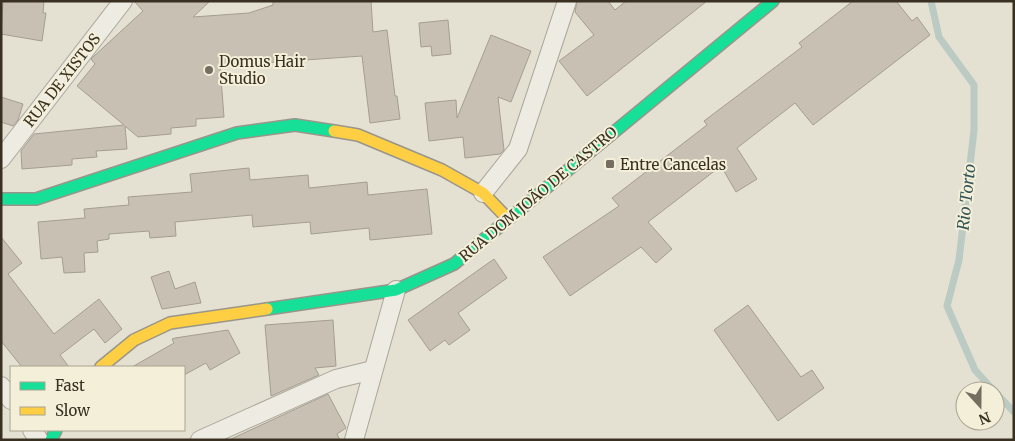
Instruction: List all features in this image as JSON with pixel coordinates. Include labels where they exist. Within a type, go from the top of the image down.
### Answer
[{"type":"main road","name":"RUA DOM JOÃO DE CASTRO","points":[[102,366],[134,340],[170,323],[396,290],[454,264],[773,1]]},
{"type":"main road","points":[[1,199],[36,199],[237,133],[294,125],[358,135],[442,170],[483,193],[508,218]]},
{"type":"street","name":"RUA DE XISTOS","points":[[1,159],[123,1]]},
{"type":"street","points":[[483,193],[518,149],[567,1]]},
{"type":"street","points":[[354,440],[396,290]]},
{"type":"street","points":[[200,440],[336,379],[373,370]]},
{"type":"street","points":[[1,386],[10,399]]},
{"type":"building","points":[[3,1],[44,1],[43,13],[46,13],[42,41],[1,34]]},
{"type":"building","points":[[134,1],[210,1],[193,17],[249,13],[273,5],[273,1],[371,1],[373,32],[387,30],[395,96],[397,96],[400,119],[370,123],[362,56],[220,66],[224,117],[196,119],[196,126],[171,128],[171,134],[138,137],[125,126],[127,149],[96,151],[97,157],[72,159],[72,165],[22,169],[21,151],[34,134],[124,125],[77,86],[95,64],[91,59],[143,11]]},
{"type":"building","points":[[577,1],[608,1],[615,10],[626,1],[707,1],[587,96],[559,61],[594,35],[575,12]]},
{"type":"building","points":[[853,1],[896,1],[912,21],[917,17],[930,35],[813,125],[795,103],[737,148],[757,179],[736,192],[721,166],[648,222],[672,249],[656,263],[641,247],[570,296],[543,257],[619,206],[612,198],[707,125],[704,121],[802,47],[799,43]]},
{"type":"building","points":[[448,20],[451,54],[432,56],[431,46],[421,47],[419,23]]},
{"type":"building","points":[[491,35],[531,51],[511,102],[498,97],[504,150],[500,154],[465,158],[463,137],[429,141],[425,103],[456,100],[457,118]]},
{"type":"building","points":[[1,97],[23,104],[18,120],[13,126],[1,122]]},
{"type":"building","points":[[249,168],[250,180],[308,175],[309,188],[367,182],[368,195],[427,189],[432,234],[370,240],[369,228],[311,234],[310,222],[253,227],[252,215],[175,222],[176,236],[150,238],[149,231],[109,234],[109,239],[97,241],[98,252],[84,253],[85,272],[64,273],[62,257],[41,259],[38,222],[85,218],[84,209],[129,205],[128,197],[192,192],[190,174]]},
{"type":"building","points":[[1,237],[22,263],[8,274],[54,334],[99,299],[122,329],[105,343],[94,329],[60,355],[68,366],[21,366],[1,341]]},
{"type":"building","points":[[494,259],[507,278],[458,313],[470,330],[449,345],[445,340],[430,351],[408,320]]},
{"type":"building","points":[[169,271],[175,289],[195,282],[201,303],[162,309],[151,277]]},
{"type":"building","points":[[748,305],[801,377],[812,370],[824,388],[778,421],[714,330]]},
{"type":"building","points":[[333,320],[336,366],[315,368],[319,375],[271,396],[265,325]]},
{"type":"building","points":[[228,330],[240,353],[210,370],[206,363],[185,374],[185,366],[134,366],[174,343],[172,339]]},
{"type":"building","points":[[328,394],[346,428],[337,434],[340,440],[229,440]]},
{"type":"waterway","name":"Rio Torto","points":[[931,1],[939,37],[974,85],[974,130],[959,260],[947,306],[975,370],[985,381]]},
{"type":"waterway","name":"Rio Torto","points":[[1005,403],[1014,412]]},
{"type":"traffic: fast","points":[[267,309],[396,290],[454,264],[773,1]]},
{"type":"traffic: fast","points":[[1,199],[36,199],[237,133],[295,125],[334,131]]},
{"type":"traffic: fast","points":[[51,440],[56,431]]},
{"type":"traffic: slow","points":[[334,131],[358,135],[442,170],[483,193],[508,219]]},
{"type":"traffic: slow","points":[[102,366],[134,340],[170,323],[267,309]]},
{"type":"place","name":"Domus Hair Studio","points":[[209,70]]},
{"type":"place","name":"Entre Cancelas","points":[[610,164]]}]
